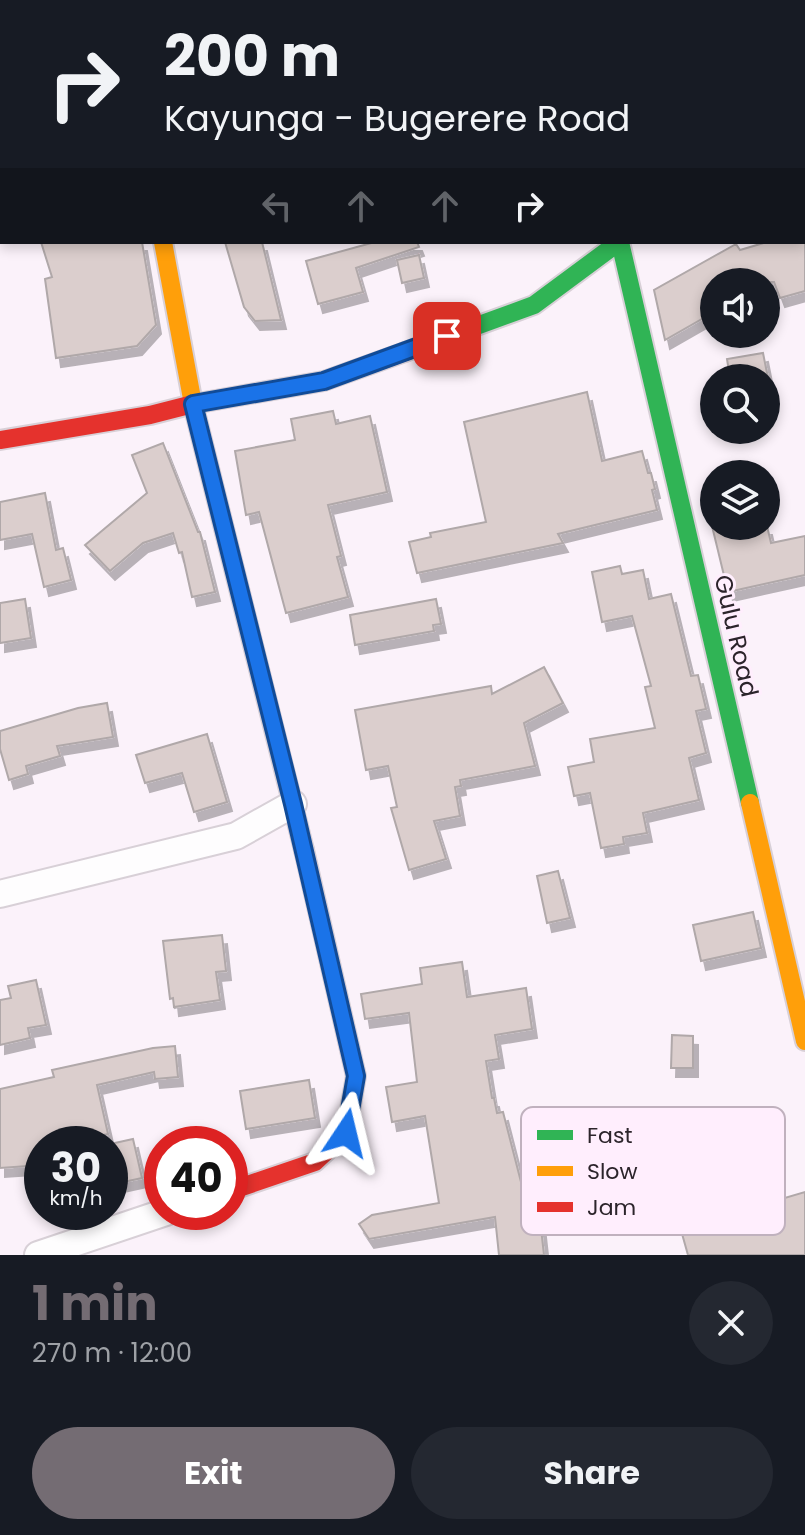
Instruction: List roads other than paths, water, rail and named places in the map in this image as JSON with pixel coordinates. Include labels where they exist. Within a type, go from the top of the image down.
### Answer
[{"type":"street","points":[[163,244],[193,404],[293,804],[356,1076],[346,1133],[315,1162],[248,1185]]},
{"type":"street","points":[[0,440],[324,381],[534,305],[616,244]]},
{"type":"street","name":"Gulu Road","points":[[619,244],[805,1041]]},
{"type":"street","points":[[0,894],[236,836],[293,804]]},
{"type":"street","points":[[38,1255],[144,1219]]}]
